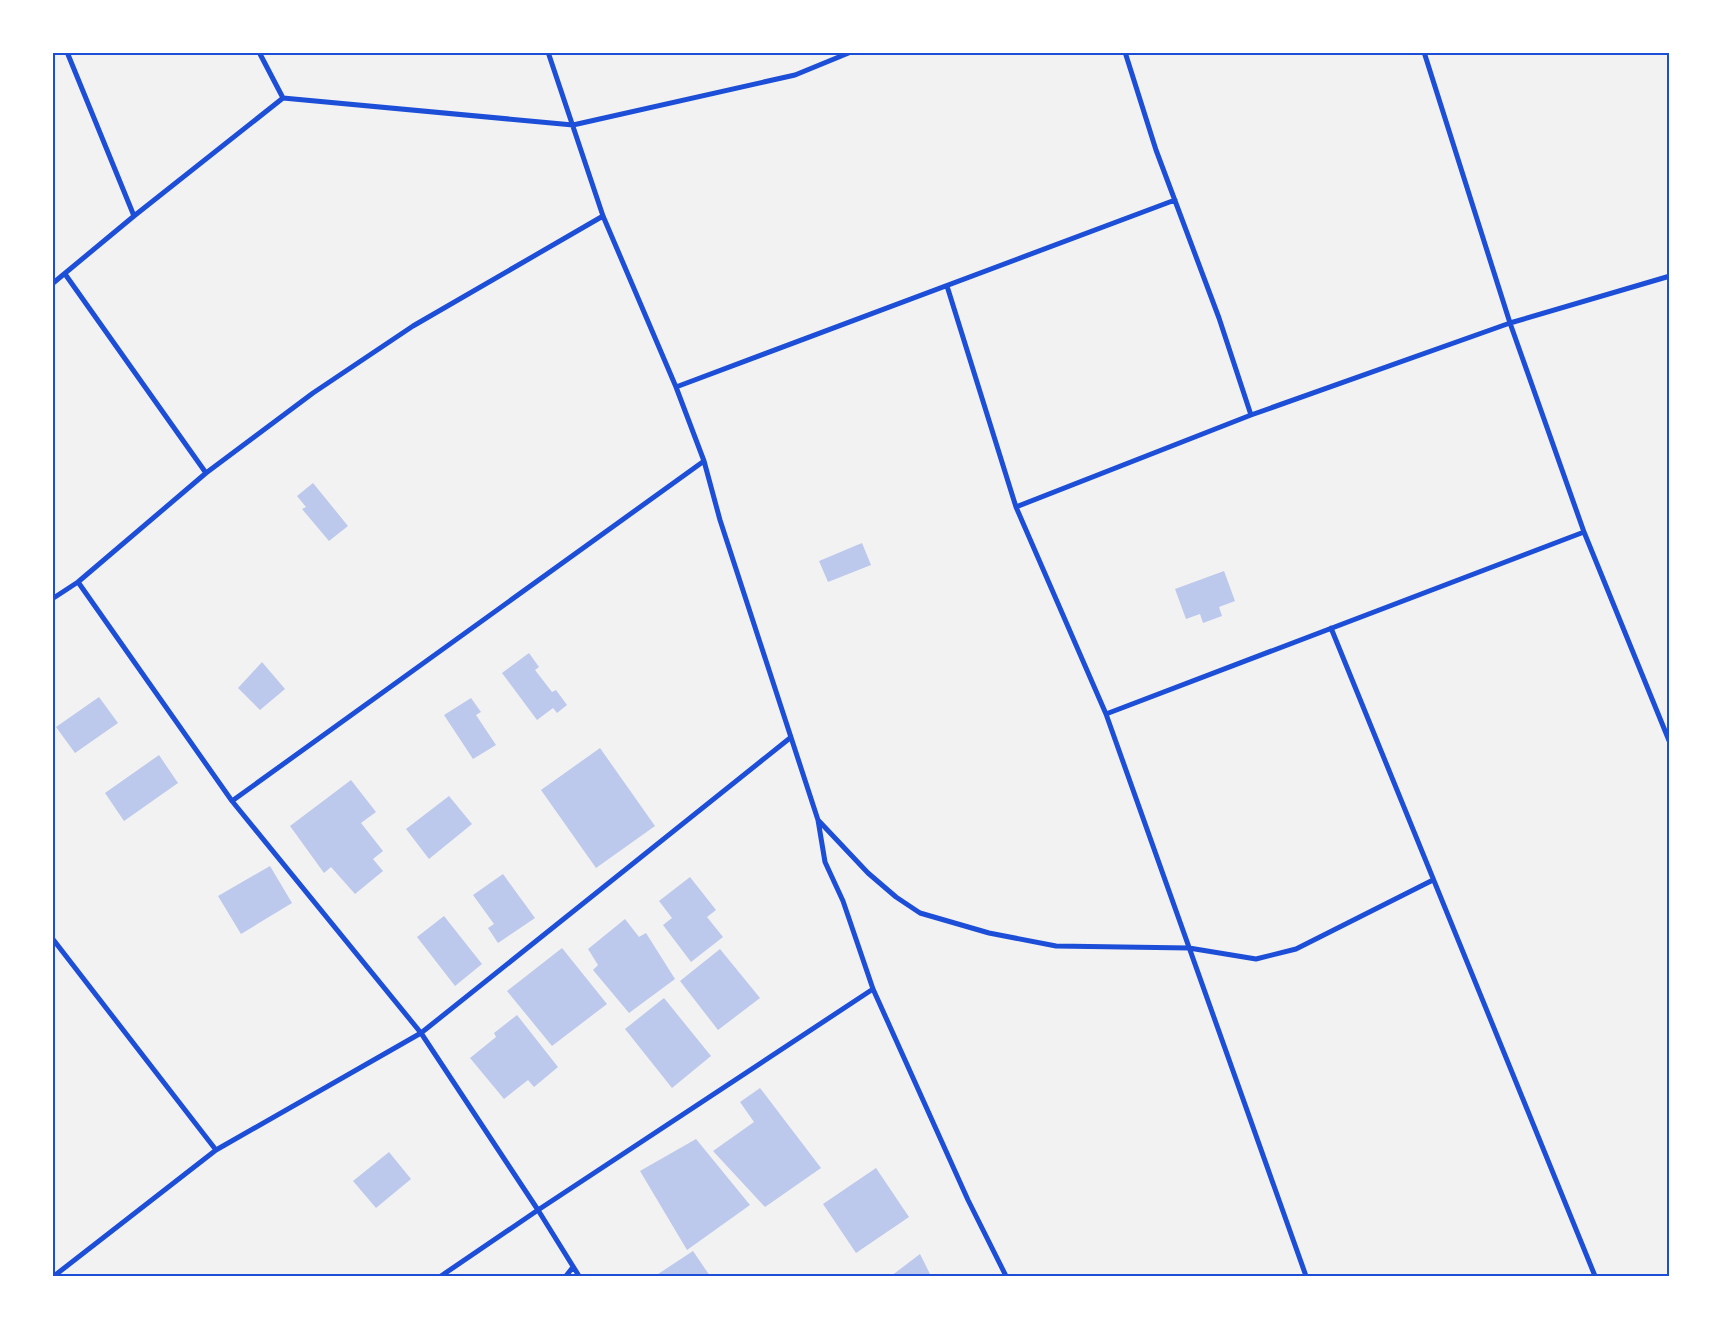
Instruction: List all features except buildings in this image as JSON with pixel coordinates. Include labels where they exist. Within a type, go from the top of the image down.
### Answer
[{"type":"street","points":[[67,52],[134,216]]},
{"type":"street","points":[[260,52],[282,98]]},
{"type":"street","points":[[548,52],[602,216],[676,387],[704,461],[720,520],[818,820],[826,862],[843,901],[873,989],[968,1200],[1006,1276]]},
{"type":"street","points":[[52,284],[282,98],[573,125],[795,75],[851,52]]},
{"type":"street","points":[[1125,52],[1156,150],[1219,318],[1250,415]]},
{"type":"street","points":[[1424,52],[1510,323],[1584,532],[1670,742]]},
{"type":"street","points":[[676,387],[1175,200]]},
{"type":"street","points":[[52,599],[78,582],[206,473],[313,393],[405,332],[602,216]]},
{"type":"street","points":[[65,274],[206,473]]},
{"type":"street","points":[[1016,507],[1250,415],[1510,323],[1670,276]]},
{"type":"street","points":[[947,286],[1016,507],[1106,714],[1306,1276]]},
{"type":"street","points":[[232,801],[704,461]]},
{"type":"street","points":[[1106,714],[1584,532]]},
{"type":"street","points":[[78,582],[232,801],[421,1033],[538,1210],[578,1276]]},
{"type":"street","points":[[1331,628],[1595,1276]]},
{"type":"street","points":[[54,1276],[216,1150],[421,1033],[790,738]]},
{"type":"street","points":[[818,820],[868,873],[896,897],[920,913],[989,933],[1056,946],[1189,948],[1256,959],[1296,949],[1433,880]]},
{"type":"street","points":[[52,938],[216,1150]]},
{"type":"street","points":[[441,1276],[873,989]]},
{"type":"street","points":[[566,1276],[573,1267]]}]
